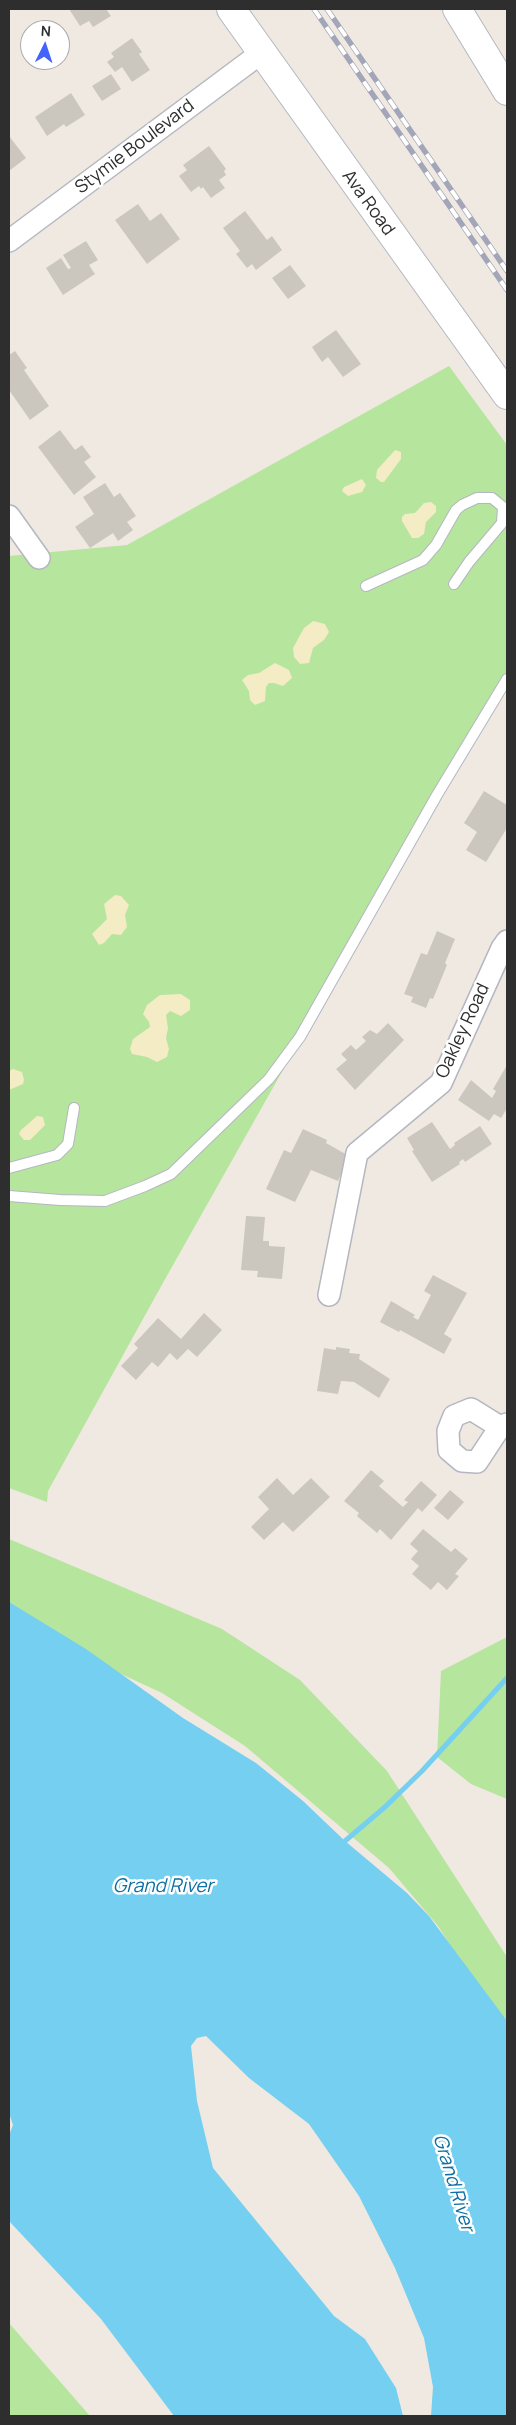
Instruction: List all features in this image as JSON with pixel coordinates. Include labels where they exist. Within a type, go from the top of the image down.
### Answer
[{"type":"street","name":"Ava Road","points":[[231,9],[507,396]]},
{"type":"street","points":[[457,9],[507,91]]},
{"type":"street","name":"Stymie Boulevard","points":[[9,241],[261,53]]},
{"type":"street","points":[[9,516],[39,558]]},
{"type":"street","name":"Oakley Road","points":[[329,1295],[356,1152],[441,1083],[502,948],[507,941]]},
{"type":"lane","points":[[366,586],[423,560],[436,546],[456,510],[462,504],[477,498],[497,500],[504,512],[500,526],[469,562],[454,584]]},
{"type":"lane","points":[[9,1196],[105,1201],[146,1186],[171,1174],[269,1079],[300,1037],[437,795],[507,680]]},
{"type":"lane","points":[[9,1168],[57,1155],[68,1144],[74,1108]]},
{"type":"green space","points":[[449,366],[507,445],[507,677],[438,795],[164,1281],[48,1491],[47,1502],[9,1488],[9,556],[127,545]]},
{"type":"green space","points":[[9,1539],[222,1629],[300,1680],[387,1771],[507,1957],[507,2034],[438,1926],[389,1868],[245,1746],[162,1693],[9,1622]]},
{"type":"green space","points":[[507,1637],[507,1799],[471,1784],[437,1757],[441,1671]]},
{"type":"green space","points":[[9,2323],[90,2416],[9,2416]]},
{"type":"sand","points":[[395,450],[401,452],[401,459],[384,482],[381,482],[376,478],[377,470]]},
{"type":"sand","points":[[362,479],[366,485],[362,492],[348,496],[342,491],[344,487]]},
{"type":"sand","points":[[431,502],[436,506],[436,512],[426,522],[424,534],[418,538],[412,538],[402,521],[402,517],[405,514],[415,513],[424,503]]},
{"type":"sand","points":[[313,621],[325,624],[329,632],[324,640],[313,648],[309,663],[300,664],[294,657],[293,648],[304,628]]},
{"type":"sand","points":[[275,663],[289,670],[292,678],[283,686],[269,683],[266,687],[265,701],[255,705],[250,700],[249,691],[242,680],[248,675],[259,673]]},
{"type":"sand","points":[[115,895],[121,896],[129,905],[125,915],[127,927],[121,935],[112,934],[104,943],[99,945],[92,934],[107,919],[104,904]]},
{"type":"sand","points":[[181,994],[190,1000],[190,1010],[181,1016],[170,1011],[166,1015],[168,1028],[166,1038],[169,1049],[167,1057],[157,1062],[147,1057],[132,1054],[130,1049],[133,1039],[150,1027],[143,1014],[147,1005],[160,995]]},
{"type":"sand","points":[[13,1069],[22,1072],[24,1080],[23,1084],[9,1090],[9,1071]]},
{"type":"sand","points":[[37,1116],[43,1117],[45,1125],[30,1140],[24,1140],[19,1134],[21,1130]]},
{"type":"water","name":"Grand River","points":[[9,1602],[86,1649],[183,1718],[256,1763],[303,1801],[345,1841],[407,1893],[429,1916],[507,2021],[507,2416],[431,2416],[433,2387],[424,2338],[395,2268],[359,2196],[309,2124],[249,2078],[206,2036],[197,2038],[191,2046],[197,2101],[213,2168],[334,2316],[365,2339],[396,2388],[403,2416],[174,2416],[101,2319],[9,2221],[9,2135],[13,2125],[9,2113]]},
{"type":"building","points":[[69,9],[106,9],[111,16],[93,27],[89,21],[80,26]]},
{"type":"building","points":[[132,38],[142,52],[139,54],[150,70],[132,82],[122,67],[115,72],[107,62],[114,57],[111,53]]},
{"type":"building","points":[[111,74],[121,89],[102,101],[92,86]]},
{"type":"building","points":[[71,93],[85,115],[66,127],[64,124],[47,136],[35,117]]},
{"type":"building","points":[[9,136],[26,158],[9,171]]},
{"type":"building","points":[[209,146],[226,169],[224,171],[226,175],[219,180],[225,188],[211,198],[203,187],[201,189],[199,186],[191,192],[179,176],[187,170],[183,165]]},
{"type":"building","points":[[138,204],[150,221],[161,213],[180,239],[147,264],[115,220]]},
{"type":"building","points":[[245,211],[267,240],[272,236],[282,250],[256,270],[252,264],[247,268],[236,254],[240,251],[223,228]]},
{"type":"building","points":[[86,241],[98,260],[89,265],[95,274],[63,295],[46,268],[61,258],[68,269],[71,268],[63,255]]},
{"type":"building","points":[[290,265],[306,286],[288,299],[272,278]]},
{"type":"building","points":[[336,330],[361,364],[343,377],[328,357],[322,362],[312,347]]},
{"type":"building","points":[[15,351],[27,368],[24,370],[49,406],[30,420],[9,390],[9,355]]},
{"type":"building","points":[[60,430],[75,450],[82,445],[91,457],[84,462],[96,477],[74,495],[38,447]]},
{"type":"building","points":[[105,483],[114,497],[120,493],[136,516],[127,522],[133,530],[118,541],[113,533],[90,548],[75,527],[94,514],[83,497]]},
{"type":"building","points":[[484,791],[507,805],[507,828],[486,862],[466,850],[477,832],[464,823]]},
{"type":"building","points":[[437,931],[455,939],[433,999],[430,998],[426,1008],[411,1002],[413,997],[404,994],[421,953],[427,955]]},
{"type":"building","points":[[388,1023],[404,1040],[355,1090],[336,1069],[347,1060],[341,1054],[351,1045],[356,1050],[366,1041],[362,1037],[370,1030],[377,1034]]},
{"type":"building","points":[[507,1065],[507,1111],[501,1118],[494,1114],[489,1121],[458,1100],[471,1080],[492,1098],[496,1091],[493,1089]]},
{"type":"building","points":[[432,1122],[450,1149],[455,1145],[454,1143],[480,1126],[492,1144],[465,1162],[463,1159],[459,1162],[460,1164],[432,1182],[412,1151],[414,1150],[407,1138]]},
{"type":"building","points":[[303,1129],[327,1140],[326,1143],[349,1156],[338,1181],[311,1170],[295,1202],[266,1189],[284,1150],[291,1153]]},
{"type":"building","points":[[246,1216],[265,1217],[263,1241],[269,1241],[269,1246],[285,1247],[282,1279],[257,1277],[258,1271],[241,1270]]},
{"type":"building","points":[[433,1275],[467,1293],[444,1334],[452,1339],[444,1354],[400,1330],[399,1332],[380,1322],[391,1301],[415,1315],[413,1317],[418,1320],[431,1295],[424,1291]]},
{"type":"building","points":[[204,1313],[222,1330],[197,1357],[188,1349],[177,1360],[170,1353],[158,1367],[152,1362],[136,1380],[121,1366],[138,1348],[134,1344],[158,1318],[181,1339]]},
{"type":"building","points":[[336,1347],[350,1349],[349,1353],[360,1354],[359,1359],[390,1379],[379,1398],[354,1382],[341,1381],[338,1394],[317,1391],[324,1348],[336,1350]]},
{"type":"building","points":[[371,1470],[384,1481],[379,1486],[403,1507],[408,1502],[404,1500],[421,1481],[437,1495],[422,1512],[418,1508],[391,1540],[380,1529],[377,1533],[357,1516],[359,1513],[344,1501]]},
{"type":"building","points":[[277,1478],[293,1495],[311,1478],[330,1497],[293,1532],[283,1522],[264,1540],[251,1527],[269,1509],[258,1497]]},
{"type":"building","points":[[450,1490],[464,1502],[448,1520],[434,1508]]},
{"type":"building","points":[[423,1529],[451,1552],[455,1548],[468,1559],[455,1574],[459,1576],[447,1590],[438,1582],[431,1590],[412,1574],[419,1566],[411,1559],[418,1551],[410,1544]]},
{"type":"waterway","points":[[345,1841],[385,1807],[422,1771],[507,1678]]},
{"type":"railway","points":[[314,9],[507,290]]},
{"type":"railway","points":[[327,9],[507,271]]}]
